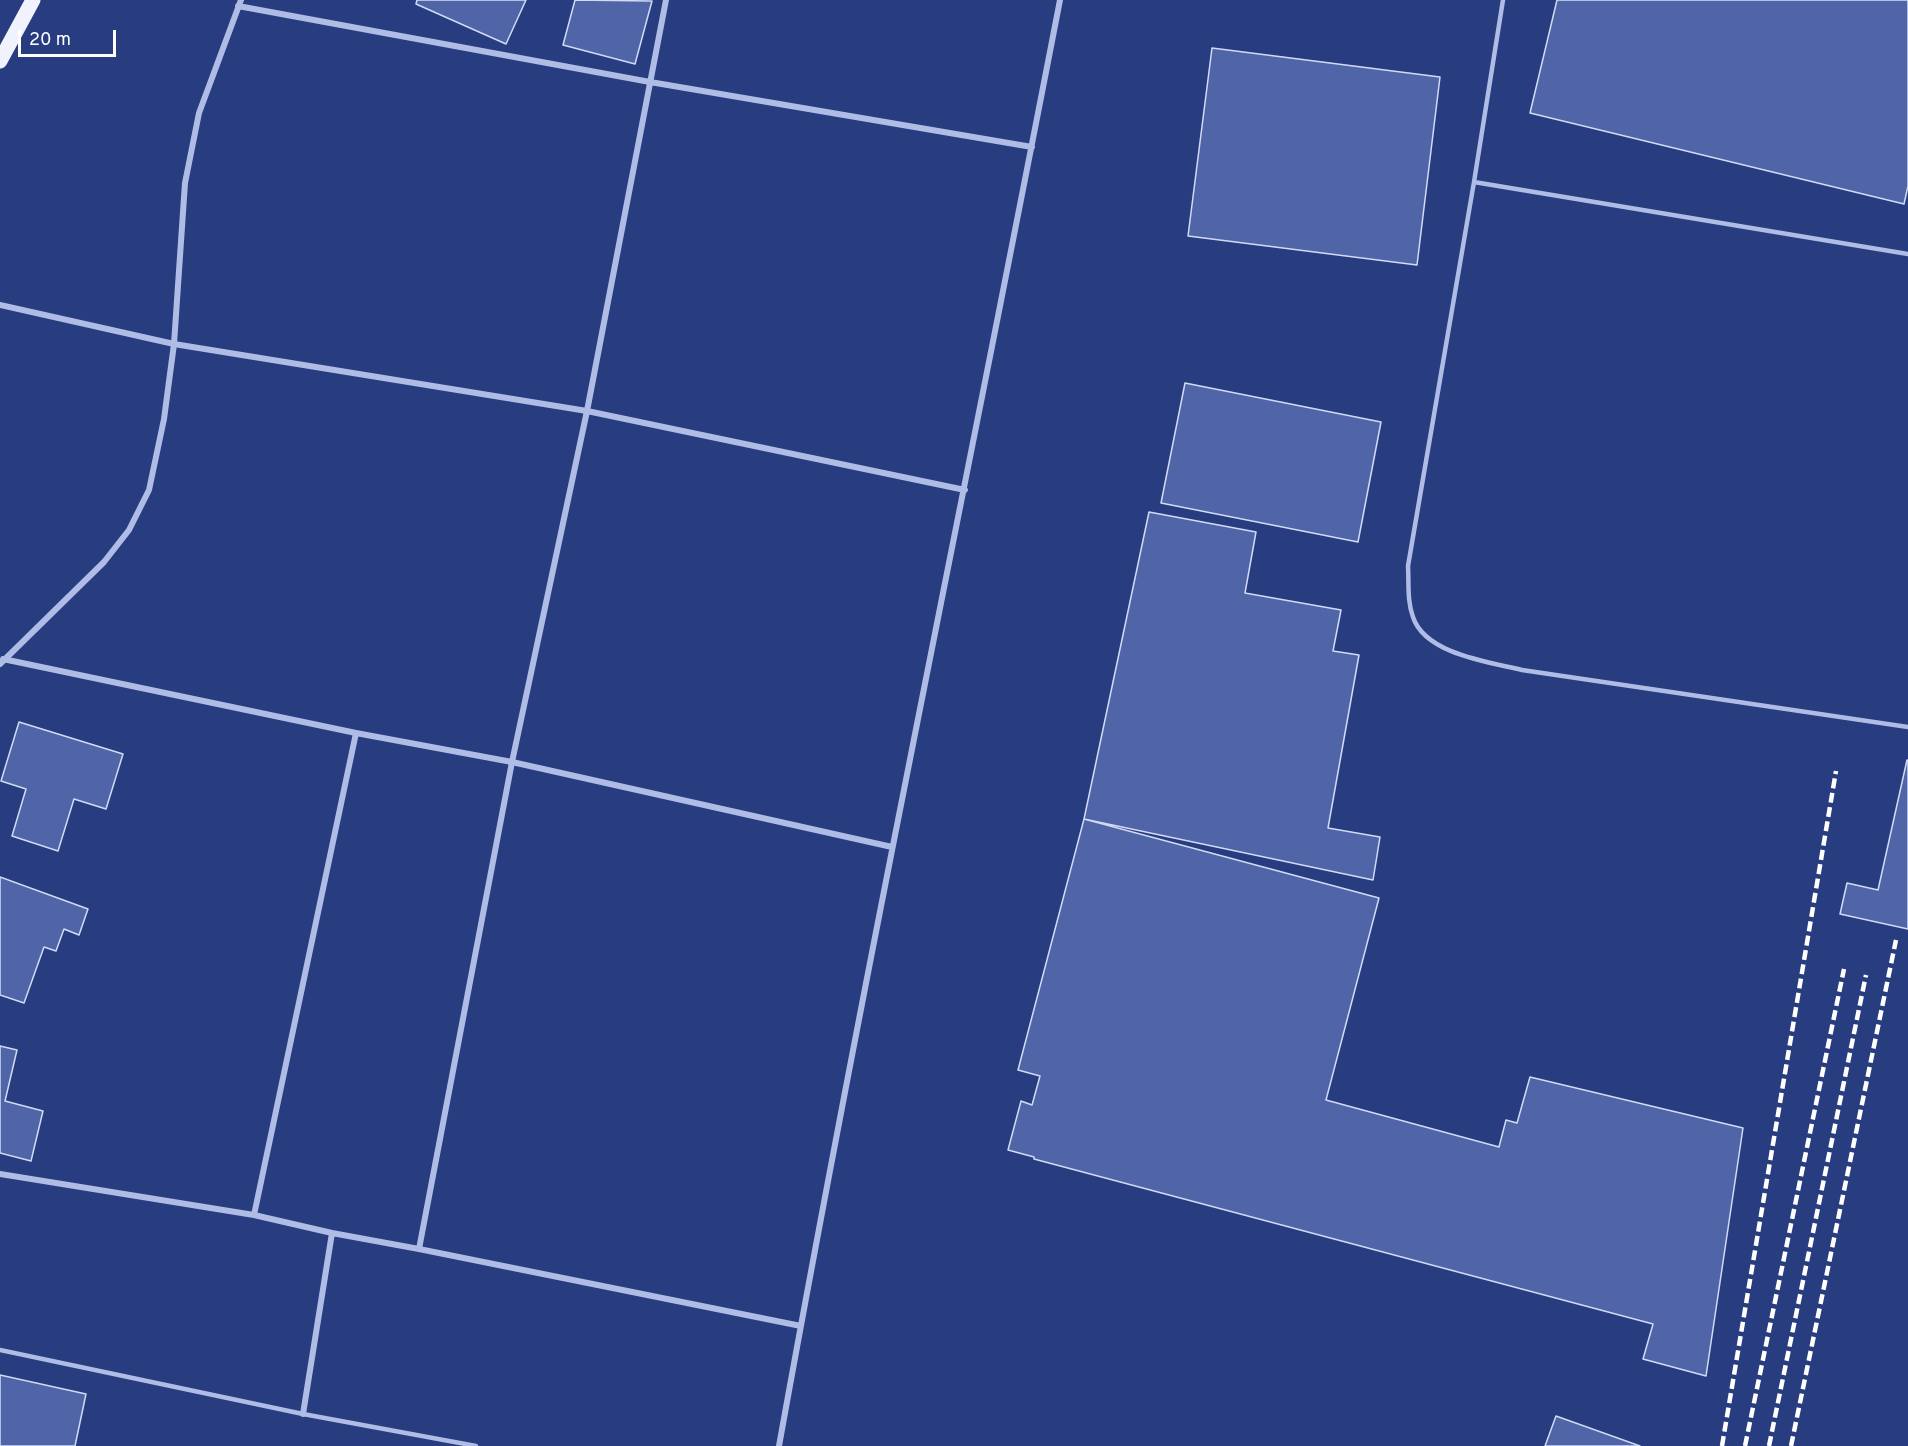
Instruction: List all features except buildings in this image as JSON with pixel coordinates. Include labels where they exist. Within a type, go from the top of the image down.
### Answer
[{"type":"main road","points":[[0,61],[33,0]]},
{"type":"street","points":[[419,1249],[512,762],[586,411],[666,0]]},
{"type":"street","points":[[779,1446],[892,847],[965,490],[1060,0]]},
{"type":"street","points":[[2,662],[96,570],[129,530],[149,490],[164,419],[174,344],[185,183],[199,114],[239,3],[650,82],[1032,147]]},
{"type":"street","points":[[0,305],[174,344],[586,411],[965,490]]},
{"type":"street","points":[[2,662],[512,762],[892,847]]},
{"type":"street","points":[[254,1215],[356,733]]},
{"type":"street","points":[[0,1174],[254,1215],[332,1233],[801,1326]]},
{"type":"street","points":[[303,1414],[332,1233]]},
{"type":"lane","points":[[1503,0],[1408,566],[1409,603],[1414,620],[1426,635],[1443,648],[1468,657],[1522,670],[1908,727]]},
{"type":"lane","points":[[1474,182],[1908,254]]},
{"type":"lane","points":[[0,1350],[303,1414],[476,1446]]},
{"type":"railway","points":[[1722,1446],[1836,771]]},
{"type":"railway","points":[[1791,1446],[1896,940]]},
{"type":"railway","points":[[1745,1446],[1844,969]]},
{"type":"railway","points":[[1769,1446],[1866,975]]}]
